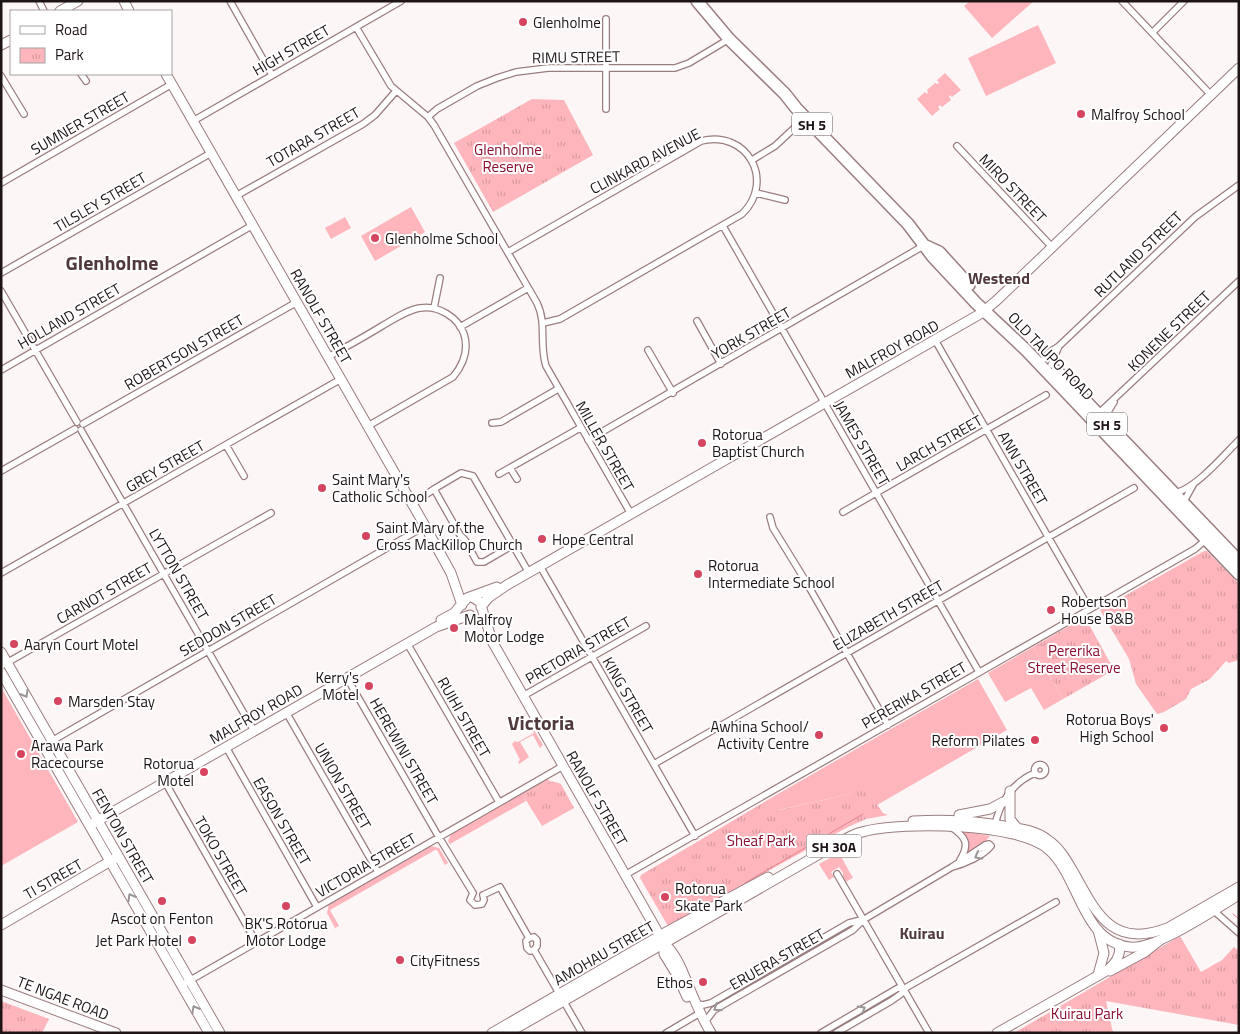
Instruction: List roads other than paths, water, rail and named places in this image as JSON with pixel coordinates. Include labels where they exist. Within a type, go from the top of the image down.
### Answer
[{"type":"highway","name":"OLD TAUPO ROAD","points":[[700,2],[729,39],[783,91],[805,118],[812,123],[908,224],[925,245],[939,252],[988,308],[1045,362],[1209,537],[1239,561]]},
{"type":"highway","name":"OLD TAUPO ROAD","points":[[1138,463],[1183,503],[1239,574]]},
{"type":"main road","points":[[62,10],[78,1]]},
{"type":"main road","name":"MALFROY ROAD","points":[[472,597],[507,585],[529,573],[964,324],[988,308],[1239,68]]},
{"type":"main road","name":"RANOLF STREET","points":[[167,75],[413,504],[451,573],[462,605]]},
{"type":"main road","name":"RANOLF STREET","points":[[451,573],[472,597]]},
{"type":"main road","name":"MALFROY ROAD","points":[[480,607],[488,598],[501,591],[507,585]]},
{"type":"main road","points":[[472,597],[478,600],[480,607],[477,613],[470,615],[463,611],[462,605],[466,599],[472,597]]},
{"type":"main road","name":"MALFROY ROAD","points":[[436,627],[440,621],[462,605]]},
{"type":"main road","name":"RANOLF STREET","points":[[480,607],[492,641],[662,940],[671,950],[682,969],[700,1013],[711,1033]]},
{"type":"main road","name":"MALFROY ROAD","points":[[94,823],[407,643],[436,627],[470,615]]},
{"type":"main road","name":"RANOLF STREET","points":[[470,615],[492,641]]},
{"type":"main road","name":"FENTON STREET","points":[[1,652],[4,664],[114,859],[186,982],[220,1033]]},
{"type":"main road","name":"FENTON STREET","points":[[1,672],[48,743]]},
{"type":"main road","points":[[1010,792],[1010,819],[1017,828]]},
{"type":"main road","points":[[942,820],[990,809],[1003,802]]},
{"type":"main road","name":"AMOHAU STREET","points":[[492,1033],[562,997],[853,830],[881,823],[972,820],[1028,838],[1048,848],[1062,867],[1098,930],[1110,940],[1119,944]]},
{"type":"main road","name":"AMOHAU STREET","points":[[712,911],[861,832],[890,828],[994,827],[1017,828],[1037,833],[1049,840],[1060,850],[1100,917],[1114,928],[1133,934],[1152,933],[1170,926]]},
{"type":"main road","name":"TI STREET","points":[[1,925],[114,859]]},
{"type":"main road","name":"SH 30A","points":[[1119,944],[1128,947],[1141,947],[1159,941],[1239,887]]},
{"type":"main road","name":"SH 30A","points":[[1170,926],[1239,895]]},
{"type":"main road","points":[[1100,917],[1104,927],[1119,944]]},
{"type":"main road","points":[[1102,973],[1119,944],[1148,939],[1170,926]]},
{"type":"main road","points":[[1098,930],[1104,953],[1102,973]]},
{"type":"main road","name":"RANOLF STREET","points":[[662,940],[664,954],[690,1002],[700,1013]]},
{"type":"main road","points":[[997,1033],[1102,973],[1118,968],[1159,941]]},
{"type":"main road","name":"FENTON STREET","points":[[186,982],[209,1033]]},
{"type":"main road","name":"TE NGAE ROAD","points":[[1,990],[116,1033]]},
{"type":"main road","name":"AMOHAU STREET","points":[[508,1033],[562,997]]},
{"type":"street","points":[[230,1],[272,75]]},
{"type":"street","name":"HIGH STREET","points":[[193,121],[401,1]]},
{"type":"street","points":[[1122,1],[1211,94]]},
{"type":"street","points":[[1152,33],[1184,1]]},
{"type":"street","points":[[606,19],[606,109]]},
{"type":"street","name":"MILLER STREET","points":[[356,27],[388,81],[396,91],[428,117],[434,125],[508,252],[540,309],[544,360],[558,390],[630,514]]},
{"type":"street","name":"RIMU STREET","points":[[428,117],[437,109],[477,86],[506,74],[537,69],[682,67],[729,39]]},
{"type":"street","points":[[83,75],[86,81]]},
{"type":"street","points":[[1,76],[24,114]]},
{"type":"street","name":"SUMNER STREET","points":[[1,183],[172,84]]},
{"type":"street","name":"TOTARA STREET","points":[[236,196],[362,124],[375,115],[396,91]]},
{"type":"street","points":[[542,323],[560,319],[737,218],[746,210],[756,193],[756,174],[752,160],[775,146],[805,118]]},
{"type":"street","name":"CLINKARD AVENUE","points":[[508,252],[702,141],[715,139],[728,141],[738,147],[752,160]]},
{"type":"street","name":"MIRO STREET","points":[[957,146],[1052,247]]},
{"type":"street","name":"TILSLEY STREET","points":[[1,273],[211,153]]},
{"type":"street","name":"RUTLAND STREET","points":[[1045,362],[1058,346],[1195,217],[1239,185]]},
{"type":"street","points":[[756,193],[785,200]]},
{"type":"street","name":"HOLLAND STREET","points":[[1,370],[253,225]]},
{"type":"street","name":"JAMES STREET","points":[[722,226],[979,672]]},
{"type":"street","name":"YORK STREET","points":[[588,440],[925,245]]},
{"type":"street","points":[[434,308],[440,278]]},
{"type":"street","name":"KONENE STREET","points":[[1098,418],[1116,398],[1239,281]]},
{"type":"street","points":[[460,327],[528,288]]},
{"type":"street","name":"LYTTON STREET","points":[[1,291],[254,731]]},
{"type":"street","name":"ROBERTSON STREET","points":[[1,471],[297,302]]},
{"type":"street","points":[[328,357],[407,312],[420,308],[434,308],[448,315],[460,327],[465,338],[465,353],[462,363],[453,377],[368,426]]},
{"type":"street","points":[[697,321],[721,364]]},
{"type":"street","name":"ANN STREET","points":[[935,340],[1089,608]]},
{"type":"street","name":"RUTLAND STREET","points":[[1045,362],[1048,353],[1058,346]]},
{"type":"street","points":[[648,350],[673,392]]},
{"type":"street","name":"GREY STREET","points":[[1,573],[341,379]]},
{"type":"street","name":"MILLER STREET","points":[[492,423],[501,422],[558,390]]},
{"type":"street","name":"LARCH STREET","points":[[843,512],[1046,395]]},
{"type":"street","points":[[499,474],[580,428]]},
{"type":"street","points":[[1183,503],[1194,484],[1239,440]]},
{"type":"street","points":[[226,445],[244,476]]},
{"type":"street","points":[[510,468],[517,479]]},
{"type":"street","points":[[413,504],[434,488],[461,473],[473,476],[529,573]]},
{"type":"street","points":[[1173,493],[1180,492],[1194,484]]},
{"type":"street","points":[[434,488],[477,562],[484,562],[513,545]]},
{"type":"street","name":"ELIZABETH STREET","points":[[654,764],[1134,488]]},
{"type":"street","name":"CARNOT STREET","points":[[4,664],[271,512]]},
{"type":"street","points":[[770,517],[773,528],[888,725]]},
{"type":"street","name":"SEDDON STREET","points":[[48,743],[425,526]]},
{"type":"street","name":"PERERIKA STREET","points":[[625,875],[1195,548],[1209,537]]},
{"type":"street","name":"KING STREET","points":[[540,566],[695,836]]},
{"type":"street","name":"PRETORIA STREET","points":[[523,696],[646,626]]},
{"type":"street","name":"RUIHI STREET","points":[[407,643],[499,802]]},
{"type":"street","name":"HEREWINI STREET","points":[[347,678],[473,893]]},
{"type":"street","name":"UNION STREET","points":[[286,712],[378,872]]},
{"type":"street","name":"EASON STREET","points":[[226,747],[317,907]]},
{"type":"street","name":"VICTORIA STREET","points":[[186,982],[563,766]]},
{"type":"street","points":[[994,827],[1003,802],[1010,792],[1035,773]]},
{"type":"street","name":"TOKO STREET","points":[[165,782],[256,942]]},
{"type":"street","name":"ERUERA STREET","points":[[950,827],[961,835],[966,842],[964,853],[952,868]]},
{"type":"street","name":"ERUERA STREET","points":[[705,1022],[714,1010],[853,930],[863,920],[952,868],[987,851],[991,846],[989,844],[986,845],[958,862]]},
{"type":"street","points":[[837,874],[929,1033]]},
{"type":"street","points":[[483,895],[500,887],[529,938],[526,941],[526,946],[529,950],[534,950],[582,1033]]},
{"type":"street","points":[[478,892],[483,895],[484,900],[482,904],[475,905],[470,900],[473,893],[478,892]]},
{"type":"street","points":[[836,1033],[891,1001],[901,994],[904,989],[1056,902]]},
{"type":"street","points":[[1211,907],[1239,933]]},
{"type":"street","name":"ERUERA STREET","points":[[697,1004],[711,1003],[849,923],[863,920]]},
{"type":"street","points":[[821,1033],[898,988],[904,989]]},
{"type":"street","points":[[666,1033],[700,1013]]},
{"type":"waterway","points":[[745,883],[863,814]]},
{"type":"waterway","points":[[1233,914],[1239,919]]},
{"type":"place","name":"Glenholme","points":[[523,22]]},
{"type":"place","name":"Malfroy School","points":[[1081,114]]},
{"type":"place","name":"Glenholme School","points":[[375,238]]},
{"type":"place","name":"Rotorua Baptist Church","points":[[702,443]]},
{"type":"place","name":"Saint Mary's Catholic School","points":[[322,488]]},
{"type":"place","name":"Saint Mary of the Cross MacKillop Church","points":[[366,536]]},
{"type":"place","name":"Hope Central","points":[[542,539]]},
{"type":"place","name":"Rotorua Intermediate School","points":[[698,574]]},
{"type":"place","name":"Robertson House B&B","points":[[1051,610]]},
{"type":"place","name":"Malfroy Motor Lodge","points":[[454,628]]},
{"type":"place","name":"Aaryn Court Motel","points":[[14,644]]},
{"type":"place","name":"Kerry's Motel","points":[[369,686]]},
{"type":"place","name":"Marsden Stay","points":[[58,701]]},
{"type":"place","name":"Rotorua Boys' High School","points":[[1164,728]]},
{"type":"place","name":"Awhina School/ Activity Centre","points":[[819,735]]},
{"type":"place","name":"Reform Pilates","points":[[1035,740]]},
{"type":"place","name":"Arawa Park Racecourse","points":[[21,754]]},
{"type":"place","name":"Rotorua Motel","points":[[204,772]]},
{"type":"place","name":"Rotorua Skate Park","points":[[665,897]]},
{"type":"place","name":"Ascot on Fenton","points":[[162,901]]},
{"type":"place","name":"BK'S Rotorua Motor Lodge","points":[[286,906]]},
{"type":"place","name":"Jet Park Hotel","points":[[192,940]]},
{"type":"place","name":"CityFitness","points":[[400,960]]},
{"type":"place","name":"Ethos","points":[[703,982]]},
{"type":"district","name":"Glenholme","points":[[112,262]]},
{"type":"district","name":"Westend","points":[[999,278]]},
{"type":"district","name":"Victoria","points":[[541,722]]},
{"type":"district","name":"Kuirau","points":[[922,933]]},
{"type":"park label","name":"Glenholme Reserve","points":[[508,158]]},
{"type":"park label","name":"Pererika Street Reserve","points":[[1074,658]]},
{"type":"park label","name":"Sheaf Park","points":[[761,840]]},
{"type":"park label","name":"Kuirau Park","points":[[1087,1013]]}]
